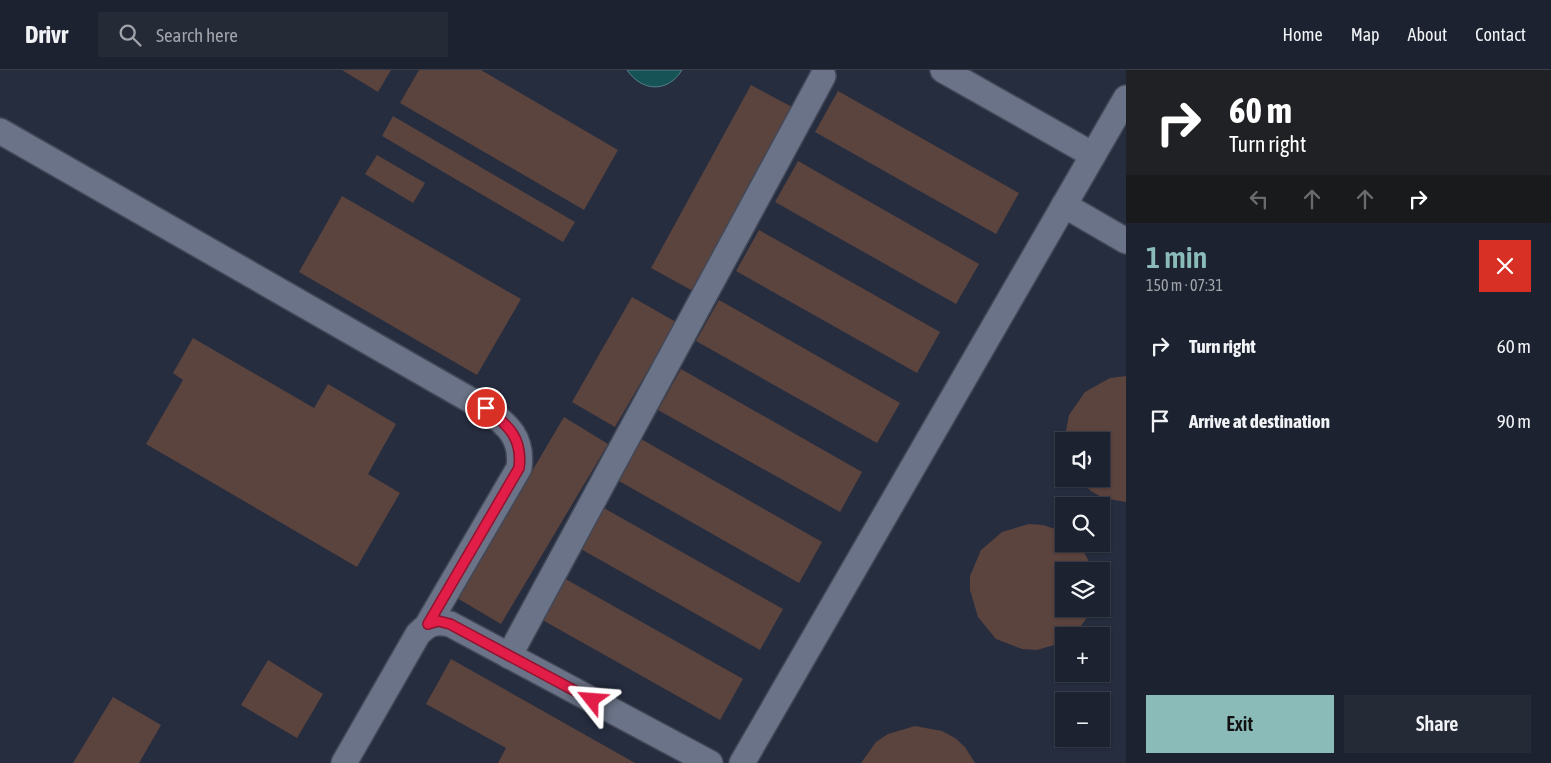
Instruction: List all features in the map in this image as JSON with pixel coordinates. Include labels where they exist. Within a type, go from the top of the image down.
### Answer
[{"type":"lane","points":[[943,70],[1093,155]]},
{"type":"lane","points":[[509,656],[823,76]]},
{"type":"lane","points":[[742,763],[1126,98]]},
{"type":"lane","points":[[0,131],[477,404],[505,423],[515,437],[521,453],[519,468],[428,624],[418,634],[344,763]]},
{"type":"lane","points":[[1064,205],[1126,241]]},
{"type":"lane","points":[[428,624],[438,621],[450,624],[710,763]]},
{"type":"shaded area","points":[[627,70],[682,70],[670,83],[655,87],[640,83]]},
{"type":"building","points":[[342,70],[391,70],[378,92]]},
{"type":"building","points":[[419,70],[481,70],[618,150],[584,210],[400,103]]},
{"type":"building","points":[[751,85],[794,108],[693,291],[651,268]]},
{"type":"building","points":[[838,91],[1019,193],[996,234],[815,132]]},
{"type":"building","points":[[393,116],[575,222],[563,242],[382,136]]},
{"type":"building","points":[[377,155],[425,183],[413,203],[365,174]]},
{"type":"building","points":[[798,161],[979,264],[956,304],[775,202]]},
{"type":"building","points":[[342,196],[521,299],[477,375],[299,272]]},
{"type":"building","points":[[759,230],[940,332],[917,373],[736,271]]},
{"type":"building","points":[[632,297],[676,322],[615,427],[572,402]]},
{"type":"building","points":[[719,300],[900,403],[877,443],[696,341]]},
{"type":"building","points":[[193,338],[314,408],[328,384],[396,424],[368,474],[400,493],[357,567],[146,444],[183,380],[173,373]]},
{"type":"building","points":[[681,369],[862,472],[840,512],[658,410]]},
{"type":"building","points":[[1126,376],[1126,502],[1110,499],[1110,497],[1101,497],[1087,487],[1110,487],[1110,432],[1066,432],[1069,415],[1085,392],[1110,378]]},
{"type":"building","points":[[564,417],[608,444],[501,624],[457,598]]},
{"type":"building","points":[[641,439],[822,542],[799,583],[619,481]]},
{"type":"building","points":[[602,507],[783,609],[760,650],[579,548]]},
{"type":"building","points":[[1029,524],[1043,525],[1055,529],[1055,552],[1084,552],[1089,562],[1055,562],[1055,617],[1087,617],[1080,627],[1055,627],[1055,645],[1037,650],[1022,649],[996,639],[978,617],[970,590],[970,576],[981,550],[1002,532]]},
{"type":"building","points":[[562,577],[743,679],[720,720],[539,618]]},
{"type":"building","points":[[451,659],[635,763],[498,763],[506,748],[426,704]]},
{"type":"building","points":[[268,660],[323,694],[297,738],[241,705]]},
{"type":"building","points":[[113,697],[161,725],[139,763],[73,763]]},
{"type":"building","points":[[915,726],[942,731],[955,738],[965,747],[975,763],[861,763],[876,742],[888,734]]},
{"type":"route","points":[[486,408],[505,423],[515,437],[521,453],[519,468],[428,624],[438,621],[450,624],[592,700]]}]
